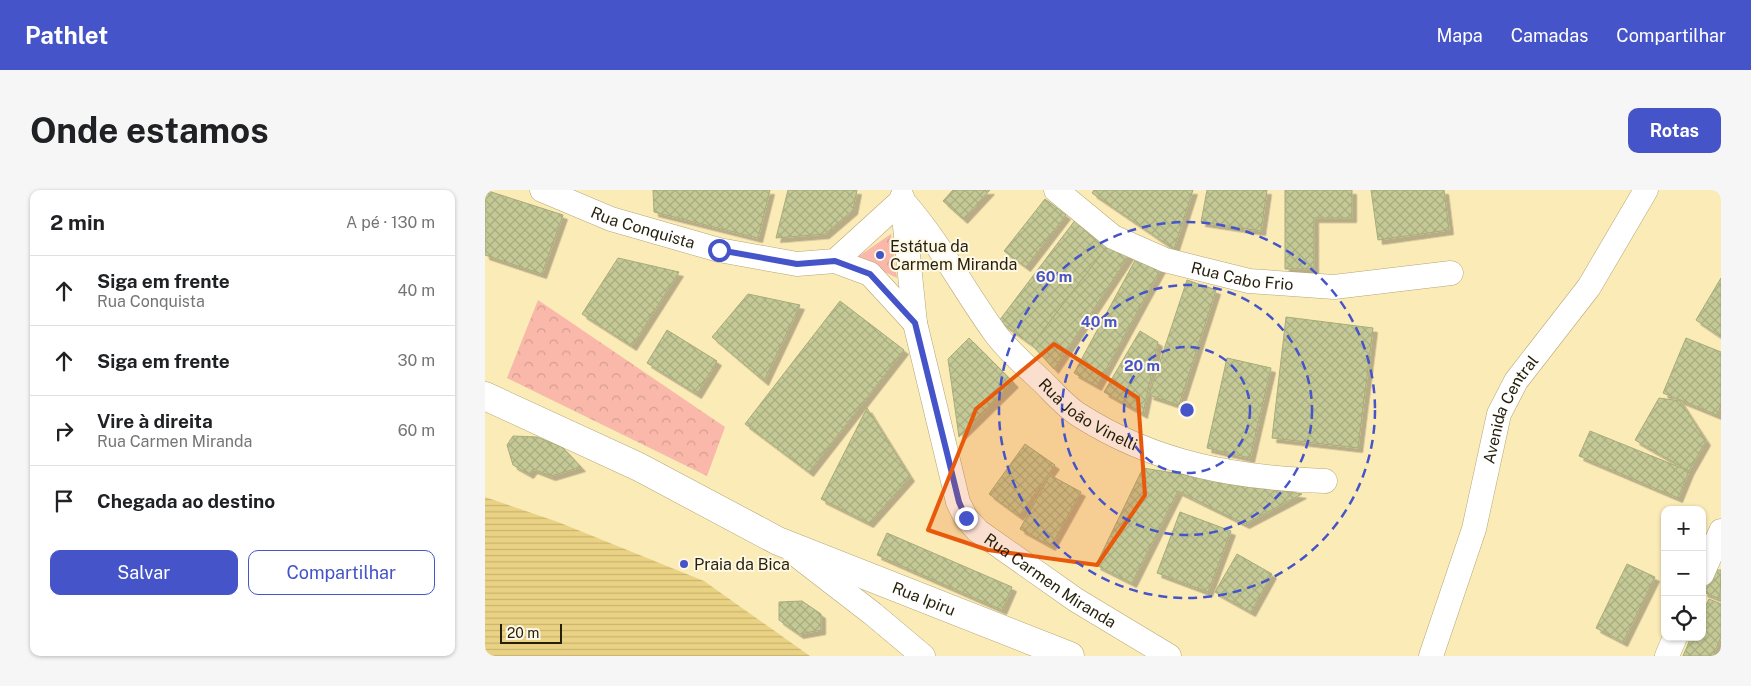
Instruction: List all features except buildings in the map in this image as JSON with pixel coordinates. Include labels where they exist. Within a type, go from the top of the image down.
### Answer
[{"type":"street","name":"Rua Conquista","points":[[542,190],[611,219],[719,250],[797,264],[835,261]]},
{"type":"street","name":"Rua Cabo Frio","points":[[1056,190],[1113,237],[1165,260],[1249,281],[1334,287],[1451,273]]},
{"type":"street","name":"Avenida Central","points":[[1431,656],[1474,529],[1499,414],[1516,381],[1589,287],[1646,190]]},
{"type":"street","points":[[902,195],[835,261],[870,274],[915,323]]},
{"type":"street","name":"Rua João Vinelli","points":[[902,195],[926,227],[996,334],[1031,372],[1078,414],[1134,445],[1211,470],[1271,479],[1325,480]]},
{"type":"street","name":"Rua Carmen Miranda","points":[[902,195],[915,323],[959,502],[966,518],[978,532],[1076,600],[1169,656]]},
{"type":"street","points":[[485,396],[639,467],[778,541],[873,614],[923,656]]},
{"type":"street","points":[[1706,565],[1721,531]]},
{"type":"street","name":"Rua Ipiru","points":[[778,541],[1070,656]]},
{"type":"street","points":[[1667,656],[1673,641]]},
{"type":"highlighted area","points":[[1054,344],[1138,398],[1145,495],[1097,565],[988,550],[928,530],[976,409]]},
{"type":"green space","points":[[891,234],[897,278],[856,258]]},
{"type":"green space","points":[[538,300],[725,427],[707,476],[507,378]]},
{"type":"shaded area","points":[[485,497],[558,522],[704,581],[810,656],[485,656]]},
{"type":"place","name":"Estátua da Carmem Miranda","points":[[880,255]]},
{"type":"place","name":"Praia da Bica","points":[[684,564]]},
{"type":"route","points":[[719,250],[797,264],[835,261],[870,274],[915,323],[959,502],[966,518]]}]
